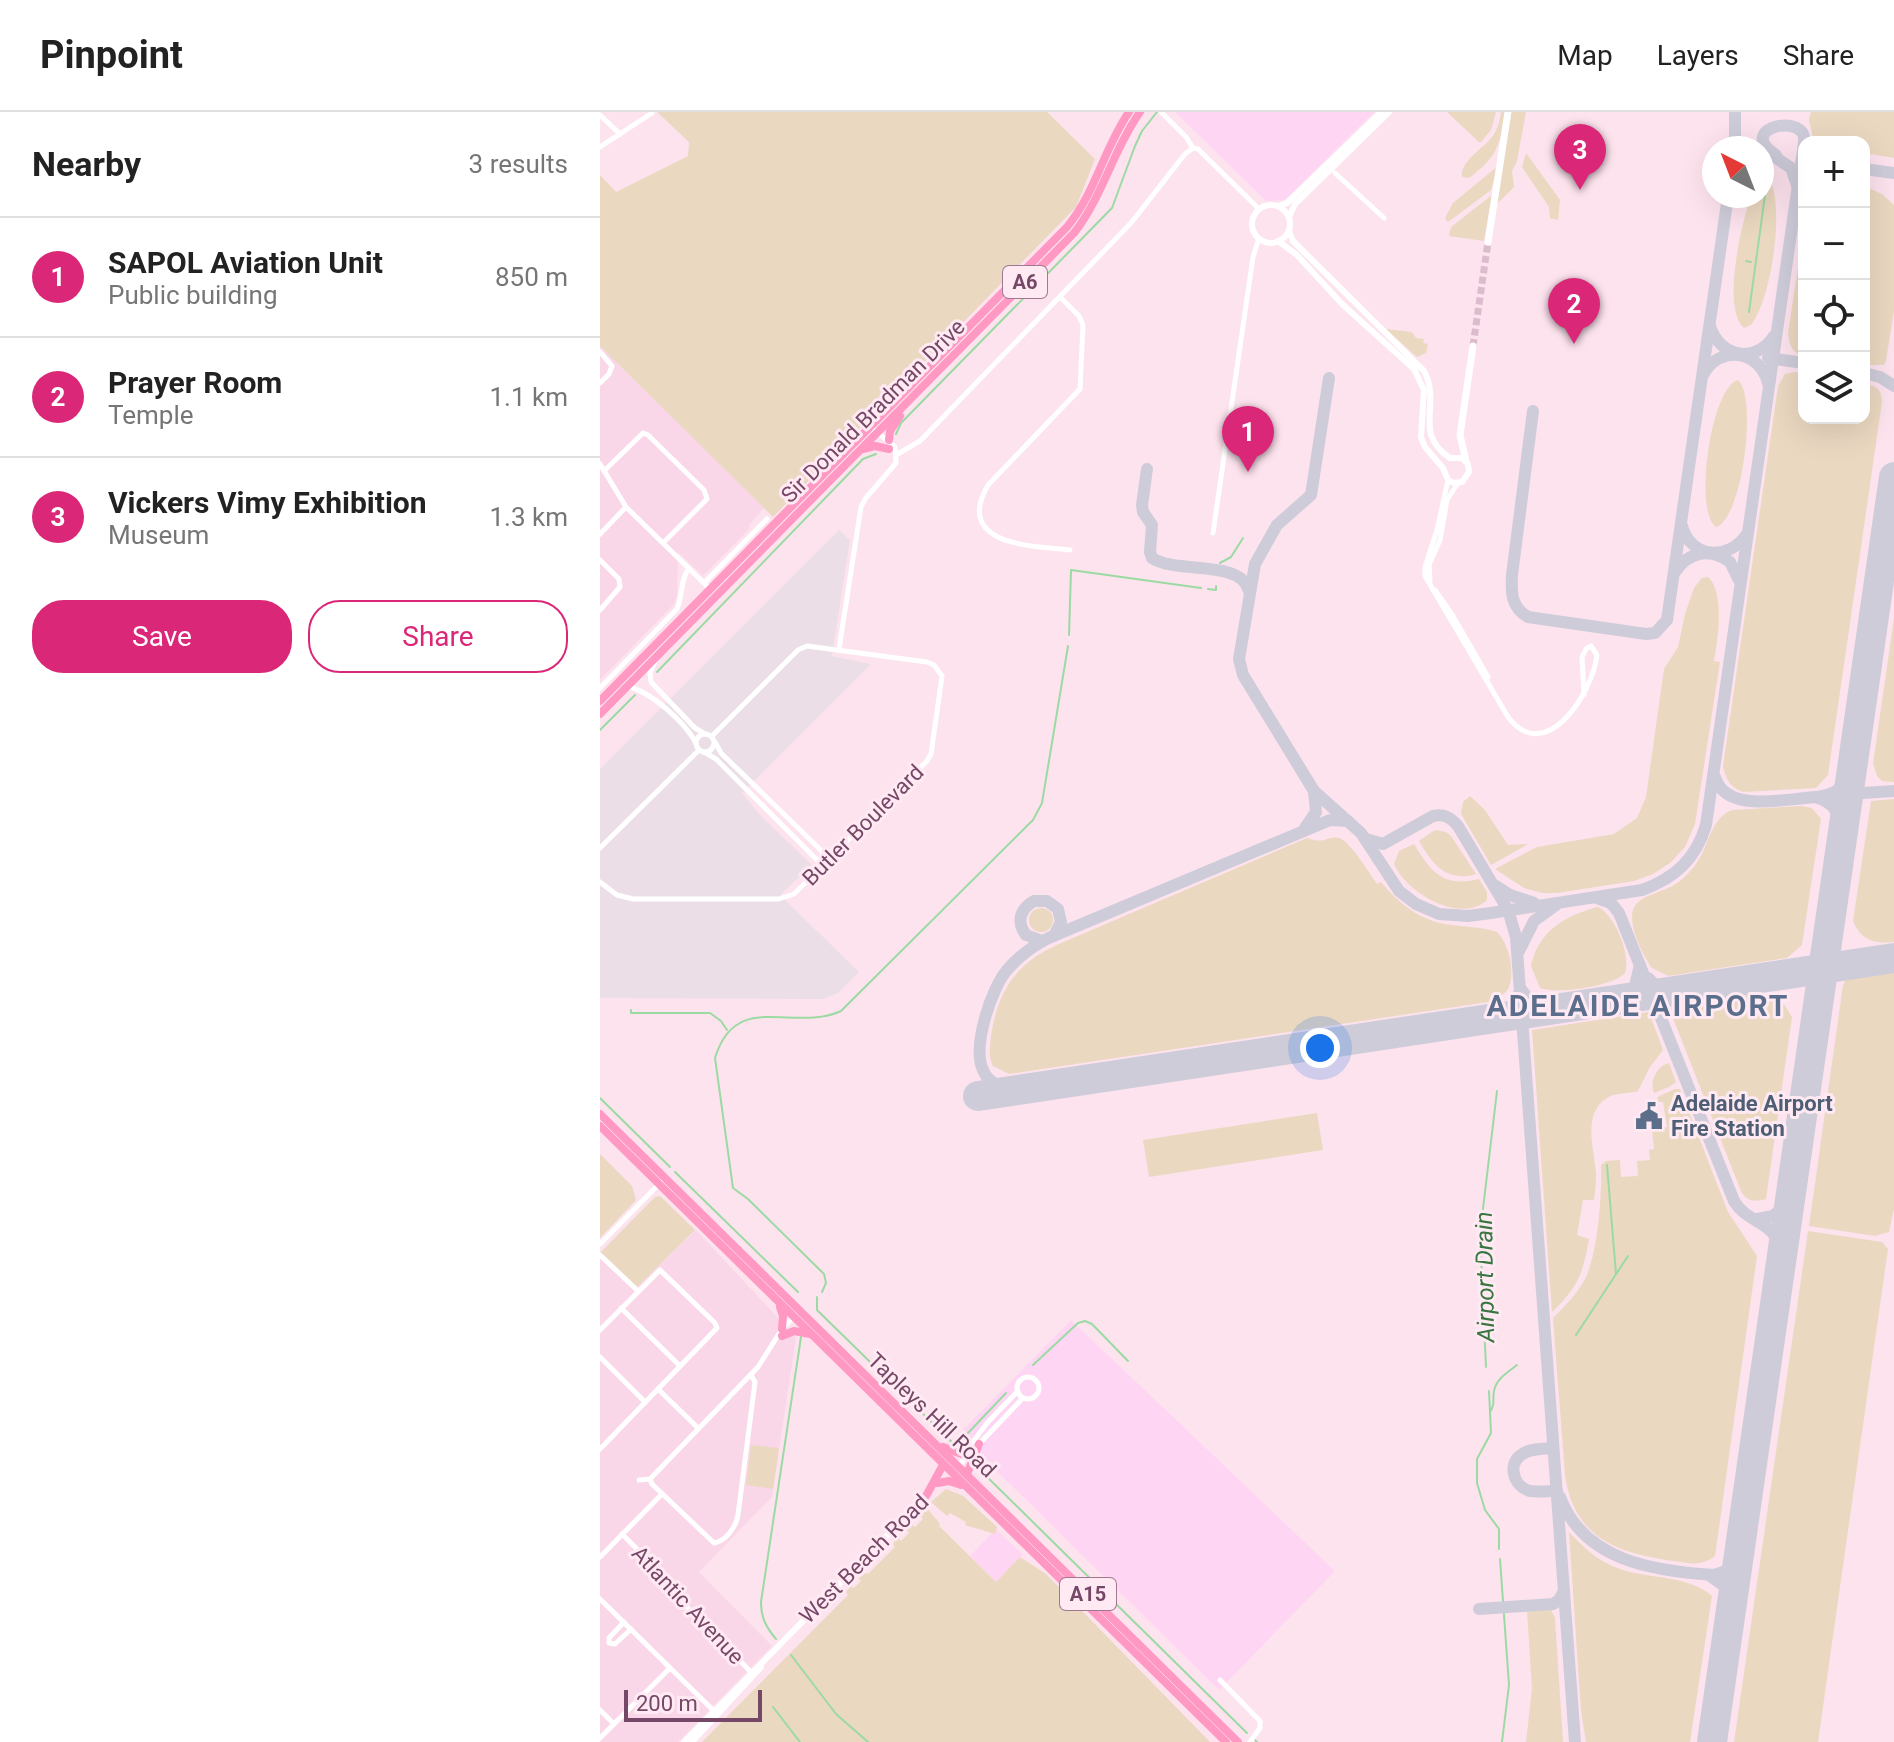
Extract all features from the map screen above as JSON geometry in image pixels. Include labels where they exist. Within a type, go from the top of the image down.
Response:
[{"type":"main road","name":"Sir Donald Bradman Drive","points":[[600,714],[860,451],[875,431],[1067,227],[1088,198],[1107,151],[1129,112]]},
{"type":"main road","name":"Sir Donald Bradman Drive","points":[[600,701],[707,586],[919,390],[1074,233],[1101,192],[1123,137],[1140,112]]},
{"type":"main road","points":[[1488,242],[1508,112]]},
{"type":"main road","points":[[1466,461],[1460,435],[1473,346]]},
{"type":"main road","points":[[860,451],[875,446],[891,448],[896,420],[915,401],[919,390]]},
{"type":"main road","points":[[707,603],[707,586],[721,590]]},
{"type":"main road","name":"Tapleys Hill Road","points":[[600,1114],[778,1302],[796,1316],[965,1487],[1226,1742]]},
{"type":"main road","name":"Tapleys Hill Road","points":[[600,1126],[662,1181],[796,1316],[967,1474],[1246,1741]]},
{"type":"main road","points":[[778,1302],[783,1316],[782,1332],[811,1334]]},
{"type":"main road","points":[[932,1441],[964,1455]]},
{"type":"main road","points":[[967,1474],[979,1444]]},
{"type":"main road","points":[[926,1496],[946,1468]]},
{"type":"main road","points":[[938,1483],[949,1481],[965,1487]]},
{"type":"street","points":[[1161,112],[1193,148],[1198,149],[1259,209]]},
{"type":"street","points":[[1213,533],[1253,257],[1259,238],[1253,224],[1259,209],[1287,203],[1381,112]]},
{"type":"street","points":[[1389,112],[1292,207],[1289,231],[1293,241],[1424,371],[1431,392],[1430,433],[1438,449],[1450,458],[1459,457],[1466,461],[1469,472],[1447,500],[1440,540],[1429,565],[1429,578],[1478,657],[1493,689]]},
{"type":"street","points":[[600,147],[652,113]]},
{"type":"street","points":[[600,115],[620,134]]},
{"type":"street","points":[[891,448],[920,441],[1131,223],[1193,148]]},
{"type":"street","points":[[1331,169],[1384,218]]},
{"type":"street","points":[[1278,206],[1289,217]]},
{"type":"street","points":[[1259,238],[1268,242],[1278,241],[1289,231]]},
{"type":"street","points":[[1278,241],[1297,255],[1342,304],[1414,369],[1424,390],[1421,437],[1448,480],[1425,576],[1512,722],[1533,734],[1567,718],[1584,695],[1596,663],[1596,651],[1591,646],[1582,657],[1584,695]]},
{"type":"street","points":[[1060,297],[1079,316],[1083,325],[1080,389],[988,485],[980,511],[988,530],[1000,540],[1070,550]]},
{"type":"street","points":[[600,352],[612,366],[600,383]]},
{"type":"street","points":[[839,649],[861,507],[894,469],[891,448],[875,431]]},
{"type":"street","points":[[604,471],[643,433],[704,490],[707,499],[663,543]]},
{"type":"street","points":[[1443,468],[1450,458]]},
{"type":"street","points":[[600,464],[626,507],[707,586]]},
{"type":"street","points":[[1448,480],[1458,483]]},
{"type":"street","points":[[600,534],[626,507]]},
{"type":"street","name":"Sir Donald Bradman Drive","points":[[707,586],[767,519]]},
{"type":"street","points":[[600,560],[619,579],[620,587],[600,610]]},
{"type":"street","points":[[600,688],[677,609],[683,594],[683,577],[689,568]]},
{"type":"street","name":"Butler Boulevard","points":[[600,882],[623,898],[787,897],[823,866],[927,761],[931,754],[943,683],[939,670],[927,662],[813,645],[798,650],[713,739]]},
{"type":"street","points":[[662,650],[651,668],[651,682],[695,728],[713,739],[721,753],[830,859]]},
{"type":"street","points":[[627,686],[638,689],[658,703],[702,751],[716,759],[823,866]]},
{"type":"street","points":[[696,743],[699,736],[705,734]]},
{"type":"street","points":[[600,848],[702,751],[712,750],[713,739]]},
{"type":"street","points":[[600,1244],[662,1181]]},
{"type":"street","points":[[600,1255],[638,1291]]},
{"type":"street","points":[[600,1330],[660,1270],[717,1328],[600,1449]]},
{"type":"street","points":[[621,1308],[680,1366]]},
{"type":"street","points":[[639,1480],[650,1479],[751,1375],[796,1316]]},
{"type":"street","points":[[600,1357],[645,1402]]},
{"type":"street","points":[[650,1479],[712,1542],[719,1543],[734,1528],[755,1382],[751,1375]]},
{"type":"street","points":[[1031,1377],[1037,1381],[1038,1394],[1030,1399],[1023,1398],[1018,1384],[1023,1378],[1031,1377]]},
{"type":"street","points":[[658,1389],[698,1428]]},
{"type":"street","points":[[957,1465],[987,1423],[1018,1391]]},
{"type":"street","points":[[946,1468],[957,1465],[1023,1398]]},
{"type":"street","points":[[600,1436],[606,1442]]},
{"type":"street","name":"West Beach Road","points":[[692,1742],[778,1645],[926,1496],[946,1468]]},
{"type":"street","points":[[600,1557],[662,1494]]},
{"type":"street","name":"Atlantic Avenue","points":[[622,1534],[644,1556],[653,1573],[753,1674]]},
{"type":"street","points":[[600,1599],[716,1713]]},
{"type":"street","points":[[624,1622],[609,1638],[609,1643],[615,1644],[631,1629]]},
{"type":"street","points":[[600,1738],[670,1667]]},
{"type":"street","points":[[1220,1680],[1260,1721],[1260,1728],[1246,1741]]},
{"type":"street","points":[[600,1710],[614,1724]]},
{"type":"street","name":"West Beach Road","points":[[684,1742],[716,1713]]},
{"type":"shaded area","points":[[657,112],[1047,112],[1095,159],[1076,207],[773,517],[600,346],[600,175],[616,192],[688,156],[689,142]]},
{"type":"shaded area","points":[[1175,112],[1374,112],[1285,200],[1266,201]]},
{"type":"shaded area","points":[[1447,112],[1496,112],[1491,130],[1480,143]]},
{"type":"shaded area","points":[[1501,112],[1505,112],[1496,150],[1478,171],[1469,178],[1462,177],[1468,160],[1494,134]]},
{"type":"shaded area","points":[[1511,112],[1526,112],[1517,161],[1512,171],[1514,187],[1497,204]]},
{"type":"shaded area","points":[[1811,112],[1894,112],[1894,158],[1870,154],[1870,136],[1813,136],[1809,120]]},
{"type":"shaded area","points":[[1526,153],[1560,200],[1558,220],[1550,218],[1549,207],[1522,167]]},
{"type":"shaded area","points":[[1498,166],[1491,190],[1448,222],[1445,218],[1453,203]]},
{"type":"shaded area","points":[[1870,189],[1894,205],[1894,311],[1884,365],[1870,365]]},
{"type":"shaded area","points":[[1774,193],[1776,234],[1770,277],[1758,313],[1751,325],[1744,328],[1737,318],[1734,303],[1736,264],[1748,208],[1774,208]]},
{"type":"shaded area","points":[[1492,195],[1484,241],[1449,236],[1451,227]]},
{"type":"shaded area","points":[[1798,268],[1798,353],[1792,348],[1788,333]]},
{"type":"shaded area","points":[[1386,329],[1412,332],[1416,338],[1424,339],[1423,343],[1428,344],[1426,353],[1417,357]]},
{"type":"shaded area","points":[[600,344],[764,508],[749,529],[703,576],[678,552],[674,604],[600,680]]},
{"type":"shaded area","points":[[1798,372],[1798,424],[1870,424],[1870,386],[1878,388],[1882,402],[1828,775],[1816,788],[1743,792],[1729,782],[1723,766],[1778,386],[1785,374]]},
{"type":"shaded area","points":[[1738,380],[1744,391],[1747,409],[1744,457],[1733,503],[1725,519],[1716,527],[1709,516],[1706,498],[1708,450],[1720,404],[1728,388]]},
{"type":"shaded area","points":[[839,530],[850,540],[832,656],[871,664],[742,793],[761,816],[812,865],[780,895],[859,972],[838,993],[823,999],[600,998],[600,769]]},
{"type":"shaded area","points":[[1708,577],[1717,594],[1718,629],[1714,661],[1720,662],[1695,824],[1685,847],[1670,863],[1634,881],[1557,893],[1524,888],[1495,869],[1537,847],[1614,834],[1637,818],[1646,797],[1664,669],[1678,647],[1694,588],[1702,578]]},
{"type":"shaded area","points":[[1894,618],[1894,782],[1882,781],[1873,764]]},
{"type":"shaded area","points":[[1470,796],[1485,810],[1508,845],[1528,844],[1491,865],[1461,814],[1463,802]]},
{"type":"shaded area","points":[[1894,799],[1894,942],[1880,942],[1864,937],[1853,921],[1871,801]]},
{"type":"shaded area","points":[[1812,808],[1821,819],[1802,945],[1787,958],[1668,976],[1652,968],[1634,932],[1632,916],[1636,905],[1686,876],[1698,862],[1714,827],[1725,814],[1733,810]]},
{"type":"shaded area","points":[[1435,830],[1451,836],[1476,874],[1457,876],[1435,864],[1419,841]]},
{"type":"shaded area","points":[[1335,837],[1344,840],[1377,884],[1381,882],[1404,905],[1421,916],[1441,923],[1497,932],[1508,950],[1511,966],[1511,981],[1506,991],[1495,1001],[1009,1074],[993,1066],[990,1044],[999,1005],[1012,980],[1031,960],[1059,944],[1307,838],[1318,841]]},
{"type":"shaded area","points":[[1414,844],[1426,863],[1439,875],[1456,881],[1479,879],[1487,892],[1487,900],[1476,907],[1449,907],[1435,902],[1410,885],[1394,864],[1399,851]]},
{"type":"shaded area","points":[[1598,907],[1610,918],[1620,936],[1626,956],[1625,973],[1609,982],[1584,988],[1540,988],[1531,966],[1540,943],[1555,926]]},
{"type":"shaded area","points":[[1041,908],[1050,911],[1053,920],[1050,929],[1041,932],[1032,929],[1029,920],[1032,911]]},
{"type":"shaded area","points":[[1894,973],[1894,1209],[1889,1232],[1875,1236],[1809,1226],[1843,985],[1846,979]]},
{"type":"shaded area","points":[[1761,993],[1780,998],[1792,1017],[1766,1199],[1754,1201],[1741,1191],[1669,1008]]},
{"type":"shaded area","points":[[1649,1012],[1663,1050],[1638,1091],[1607,1098],[1594,1113],[1591,1134],[1596,1175],[1594,1200],[1583,1200],[1577,1235],[1589,1239],[1587,1251],[1574,1287],[1552,1312],[1532,1030]]},
{"type":"shaded area","points":[[1669,1063],[1676,1082],[1654,1093],[1655,1075]]},
{"type":"shaded area","points":[[1680,1089],[1728,1212],[1757,1256],[1715,1556],[1695,1563],[1653,1558],[1617,1547],[1588,1528],[1578,1514],[1565,1475],[1553,1318],[1578,1290],[1589,1268],[1598,1224],[1601,1165],[1606,1161],[1620,1160],[1621,1177],[1638,1176],[1637,1161],[1650,1160],[1649,1150],[1654,1149],[1652,1130],[1667,1127],[1663,1102],[1654,1102],[1659,1096]]},
{"type":"shaded area","points":[[1317,1113],[1323,1150],[1149,1177],[1143,1140]]},
{"type":"shaded area","points":[[600,1154],[632,1186],[636,1200],[600,1238]]},
{"type":"shaded area","points":[[660,1196],[695,1230],[637,1287],[600,1253],[655,1197]]},
{"type":"shaded area","points":[[696,1230],[796,1337],[772,1497],[699,1572],[772,1646],[678,1742],[600,1742],[600,1253],[637,1287]]},
{"type":"shaded area","points":[[1808,1231],[1882,1242],[1888,1249],[1818,1742],[1734,1742]]},
{"type":"shaded area","points":[[1071,1320],[1335,1571],[1219,1690],[959,1434]]},
{"type":"shaded area","points":[[751,1445],[779,1448],[773,1489],[746,1485]]},
{"type":"shaded area","points":[[946,1489],[963,1496],[997,1527],[995,1534],[965,1525],[966,1522],[950,1513],[947,1516],[931,1502]]},
{"type":"shaded area","points":[[926,1507],[939,1526],[996,1582],[1020,1557],[1046,1574],[1210,1742],[702,1742],[848,1595],[846,1592],[851,1586],[854,1588],[861,1581],[859,1578],[868,1574],[895,1547],[893,1544],[897,1537],[901,1541],[909,1533],[905,1528],[910,1522],[915,1527],[923,1519],[919,1514]]},
{"type":"shaded area","points":[[996,1529],[1023,1555],[996,1582],[970,1556]]},
{"type":"shaded area","points":[[1569,1532],[1605,1563],[1631,1572],[1692,1584],[1712,1596],[1690,1742],[1586,1742],[1581,1711]]},
{"type":"shaded area","points":[[1551,1609],[1555,1618],[1563,1742],[1526,1742],[1532,1689],[1527,1610]]},
{"type":"waterway","points":[[896,434],[901,423],[1112,208],[1142,131],[1157,112]]},
{"type":"waterway","points":[[1749,312],[1763,208]]},
{"type":"waterway","points":[[1746,261],[1751,262]]},
{"type":"waterway","points":[[657,672],[863,459],[876,454]]},
{"type":"waterway","name":"Airport Drain","points":[[1220,563],[1231,557],[1243,538]]},
{"type":"waterway","points":[[1069,635],[1071,570],[1201,588]]},
{"type":"waterway","name":"Airport Drain","points":[[1208,589],[1216,590],[1216,586]]},
{"type":"waterway","points":[[822,1292],[826,1283],[824,1274],[733,1188],[715,1058],[725,1037],[737,1025],[752,1019],[823,1017],[841,1011],[1033,820],[1042,803],[1068,646]]},
{"type":"waterway","points":[[600,730],[635,695]]},
{"type":"waterway","points":[[631,1010],[631,1013],[710,1013],[727,1030]]},
{"type":"waterway","name":"Airport Drain","points":[[1486,1367],[1480,1234],[1497,1091]]},
{"type":"waterway","points":[[600,1098],[670,1167]]},
{"type":"waterway","points":[[1607,1165],[1616,1274]]},
{"type":"waterway","points":[[675,1172],[798,1292]]},
{"type":"waterway","points":[[1576,1335],[1628,1256]]},
{"type":"waterway","points":[[817,1297],[817,1310],[956,1446]]},
{"type":"waterway","points":[[1033,1365],[1078,1323],[1085,1321],[1092,1324],[1128,1361]]},
{"type":"waterway","points":[[776,1639],[765,1622],[761,1602],[801,1337]]},
{"type":"waterway","points":[[1490,1412],[1497,1383],[1517,1365]]},
{"type":"waterway","name":"Airport Drain","points":[[1489,1391],[1491,1433],[1477,1459],[1477,1483],[1485,1510],[1499,1529],[1499,1549]]},
{"type":"waterway","points":[[968,1433],[1006,1393]]},
{"type":"waterway","points":[[976,1466],[1247,1733]]},
{"type":"waterway","name":"Airport Drain","points":[[1500,1559],[1509,1685],[1502,1742]]},
{"type":"waterway","points":[[791,1655],[836,1714],[868,1742]]},
{"type":"waterway","points":[[773,1707],[800,1742]]},
{"type":"taxiway","points":[[1735,112],[1735,136]]},
{"type":"taxiway","points":[[1776,155],[1765,145],[1763,137],[1767,131],[1776,127],[1796,127],[1803,136]]},
{"type":"taxiway","points":[[1774,156],[1791,168],[1797,185]]},
{"type":"taxiway","points":[[1870,170],[1894,173]]},
{"type":"taxiway","points":[[1329,378],[1311,495],[1277,525],[1255,564],[1239,659],[1243,675],[1314,791],[1361,833],[1399,891],[1416,904],[1439,914],[1468,916],[1642,890],[1665,880],[1683,866],[1696,848],[1706,825],[1798,185]]},
{"type":"taxiway","points":[[1533,411],[1512,575],[1515,604],[1528,617],[1655,633],[1667,620],[1726,208]]},
{"type":"taxiway","points":[[1710,326],[1722,345],[1739,354],[1758,351],[1774,336]]},
{"type":"taxiway","points":[[1703,375],[1719,359],[1738,355],[1757,363],[1768,383]]},
{"type":"taxiway","points":[[1768,358],[1798,362]]},
{"type":"taxiway","points":[[1870,374],[1894,386]]},
{"type":"taxiway","points":[[1147,469],[1142,505],[1152,525],[1152,558],[1176,566],[1233,574],[1243,580],[1248,589]]},
{"type":"taxiway","points":[[1682,526],[1693,545],[1711,552],[1731,549],[1747,534]]},
{"type":"taxiway","points":[[1675,572],[1686,560],[1707,553],[1730,562],[1739,580]]},
{"type":"taxiway","points":[[1817,797],[1839,789],[1852,769]]},
{"type":"taxiway","points":[[1715,777],[1721,789],[1743,800],[1821,799],[1835,809],[1842,832]]},
{"type":"taxiway","points":[[1305,828],[1316,812],[1314,791]]},
{"type":"taxiway","points":[[1848,794],[1894,791]]},
{"type":"taxiway","points":[[1366,839],[1383,844],[1433,816],[1450,819],[1458,826],[1508,910],[1516,937],[1575,1742]]},
{"type":"taxiway","points":[[1019,1089],[1003,1087],[989,1079],[980,1060],[980,1047],[985,1018],[995,990],[1007,970],[1022,956],[1051,937],[1330,820],[1348,821]]},
{"type":"taxiway","points":[[1496,886],[1510,895],[1534,903]]},
{"type":"taxiway","points":[[1597,898],[1611,903],[1619,913],[1734,1201],[1747,1215],[1768,1228],[1779,1244],[1782,1256]]},
{"type":"taxiway","points":[[1042,941],[1026,935],[1020,921],[1023,912],[1034,901],[1047,901],[1058,909],[1061,922],[1054,936]]},
{"type":"taxiway","points":[[1519,951],[1534,921],[1556,905]]},
{"type":"taxiway","points":[[1620,998],[1635,986],[1640,965]]},
{"type":"taxiway","points":[[1648,978],[1656,986],[1673,990]]},
{"type":"taxiway","points":[[1521,989],[1530,1001],[1548,1009]]},
{"type":"taxiway","points":[[1498,1016],[1513,1006],[1519,993]]},
{"type":"taxiway","points":[[1757,1219],[1773,1216],[1789,1202]]},
{"type":"taxiway","points":[[1553,1448],[1524,1453],[1517,1459],[1513,1470],[1516,1480],[1524,1489],[1557,1491]]},
{"type":"taxiway","points":[[1560,1497],[1571,1519],[1586,1536],[1603,1549],[1623,1558],[1668,1570],[1714,1575],[1726,1571],[1738,1558]]},
{"type":"taxiway","points":[[1709,1575],[1724,1586],[1731,1606]]},
{"type":"taxiway","points":[[1479,1609],[1553,1604],[1564,1591]]},
{"type":"runway","points":[[1712,1742],[1894,477]]},
{"type":"runway","points":[[978,1096],[1894,958]]},
{"type":"tunnel","points":[[1473,346],[1488,242]]},
{"type":"place","name":"Vickers Vimy Exhibition","points":[[1580,190]]},
{"type":"place","name":"Prayer Room","points":[[1574,344]]},
{"type":"place","name":"SAPOL Aviation Unit","points":[[1248,472]]},
{"type":"place","name":"Adelaide Airport Fire Station","points":[[1649,1116]]},
{"type":"district","name":"ADELAIDE AIRPORT","points":[[1638,1005]]}]
